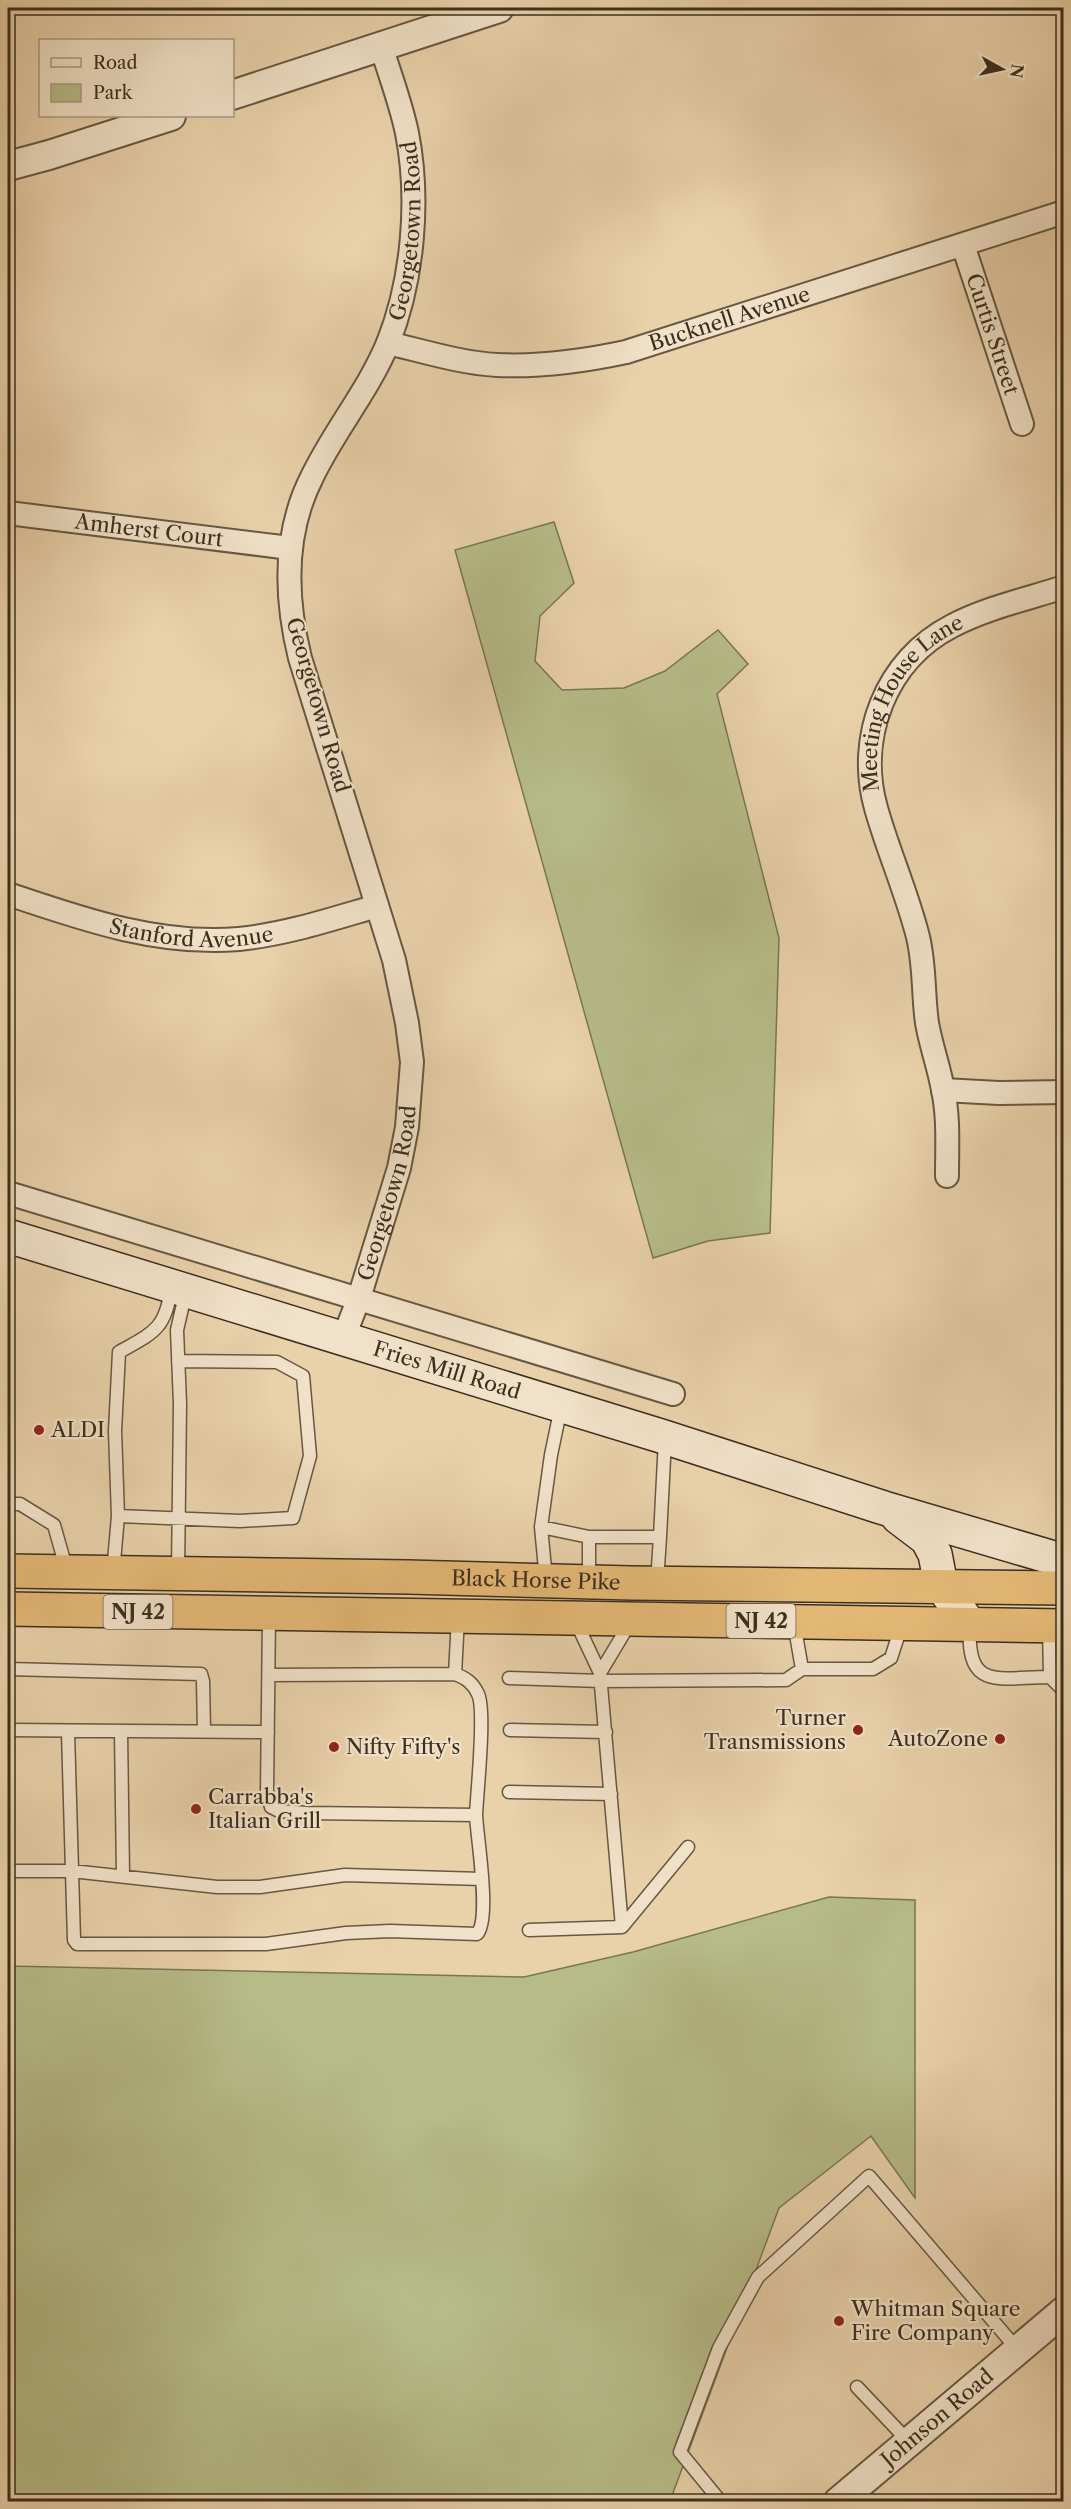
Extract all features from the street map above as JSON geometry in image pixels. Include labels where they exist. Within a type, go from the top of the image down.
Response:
[{"type":"highway","name":"Black Horse Pike","points":[[8,1571],[1064,1588]]},
{"type":"highway","points":[[8,1606],[59,1597],[64,1590],[68,1572]]},
{"type":"highway","points":[[269,1614],[273,1604],[298,1593],[358,1593],[388,1588],[408,1577]]},
{"type":"highway","name":"Black Horse Pike","points":[[8,1606],[269,1614],[1056,1626]]},
{"type":"main road","name":"Fries Mill Road","points":[[8,1236],[665,1438],[884,1508],[1064,1561]]},
{"type":"main road","name":"Fries Mill Road","points":[[884,1508],[914,1527],[927,1539],[935,1554],[940,1585],[970,1624]]},
{"type":"street","points":[[234,94],[499,8]]},
{"type":"street","name":"Georgetown Road","points":[[343,1339],[359,1298],[404,1149],[411,1082],[410,1046],[404,1002],[296,640],[288,578],[295,520],[312,476],[357,403],[388,343],[406,278],[412,204],[407,136],[381,46]]},
{"type":"street","points":[[8,166],[168,117]]},
{"type":"street","name":"Bucknell Avenue","points":[[388,343],[446,357],[497,365],[582,361],[626,352],[1064,212]]},
{"type":"street","name":"Curtis Street","points":[[963,245],[1022,424]]},
{"type":"street","name":"Amherst Court","points":[[8,513],[290,548]]},
{"type":"street","name":"Meeting House Lane","points":[[947,1176],[947,1130],[943,1089],[927,1021],[919,940],[872,792],[870,769],[873,727],[890,684],[909,659],[926,643],[962,621],[1064,587]]},
{"type":"street","name":"Stanford Avenue","points":[[8,894],[111,927],[212,940],[265,935],[377,906]]},
{"type":"street","points":[[943,1089],[999,1093],[1064,1092]]},
{"type":"street","name":"Fries Mill Road","points":[[8,1193],[673,1394]]},
{"type":"street","name":"Johnson Road","points":[[838,2502],[1064,2311]]},
{"type":"lane","points":[[178,1573],[180,1404],[177,1330],[179,1289]]},
{"type":"lane","points":[[113,1573],[118,1516],[115,1431],[119,1352],[154,1332],[179,1289]]},
{"type":"lane","points":[[118,1516],[240,1521],[293,1518],[310,1456],[303,1376],[277,1362],[178,1361]]},
{"type":"lane","points":[[546,1581],[541,1527],[551,1455],[561,1406]]},
{"type":"lane","points":[[657,1583],[665,1438]]},
{"type":"lane","points":[[14,1504],[54,1525],[68,1572]]},
{"type":"lane","points":[[541,1527],[589,1538],[660,1537]]},
{"type":"lane","points":[[589,1538],[589,1582]]},
{"type":"lane","points":[[269,1614],[267,1792],[271,1807],[279,1811],[476,1815]]},
{"type":"lane","points":[[455,1674],[458,1617]]},
{"type":"lane","points":[[574,1618],[601,1677],[622,1927]]},
{"type":"lane","points":[[601,1677],[633,1619]]},
{"type":"lane","points":[[794,1622],[802,1669]]},
{"type":"lane","points":[[508,1678],[786,1680],[802,1669],[873,1669],[891,1659],[902,1623]]},
{"type":"lane","points":[[970,1624],[968,1648],[975,1669],[987,1677],[1050,1677],[1064,1691]]},
{"type":"lane","points":[[1050,1677],[1056,1626]]},
{"type":"lane","points":[[8,1669],[201,1674],[204,1731]]},
{"type":"lane","points":[[68,1732],[74,1940],[77,1944],[266,1944],[346,1932],[477,1934],[481,1929],[484,1900],[476,1815],[480,1696],[468,1679],[455,1674],[270,1676]]},
{"type":"lane","points":[[8,1730],[268,1732]]},
{"type":"lane","points":[[510,1730],[606,1732]]},
{"type":"lane","points":[[121,1731],[123,1876]]},
{"type":"lane","points":[[508,1792],[611,1794]]},
{"type":"lane","points":[[530,1930],[622,1927],[688,1847]]},
{"type":"lane","points":[[8,1871],[72,1871],[217,1887],[260,1887],[345,1875],[482,1879]]},
{"type":"lane","points":[[721,2502],[680,2452],[719,2348],[758,2277],[869,2176],[1018,2350]]},
{"type":"lane","points":[[856,2387],[909,2442]]},
{"type":"green space","points":[[554,522],[574,583],[540,616],[535,661],[562,690],[624,688],[665,671],[718,630],[748,664],[717,694],[779,938],[770,1233],[708,1241],[653,1258],[455,550]]},
{"type":"green space","points":[[829,1897],[915,1900],[915,2198],[871,2136],[779,2208],[670,2501],[8,2502],[8,1966],[524,1977],[633,1952]]},
{"type":"place","name":"ALDI","points":[[39,1430]]},
{"type":"place","name":"Turner Transmissions","points":[[858,1730]]},
{"type":"place","name":"AutoZone","points":[[1000,1739]]},
{"type":"place","name":"Nifty Fifty's","points":[[334,1747]]},
{"type":"place","name":"Carrabba's Italian Grill","points":[[196,1809]]},
{"type":"place","name":"Whitman Square Fire Company","points":[[839,2321]]}]
